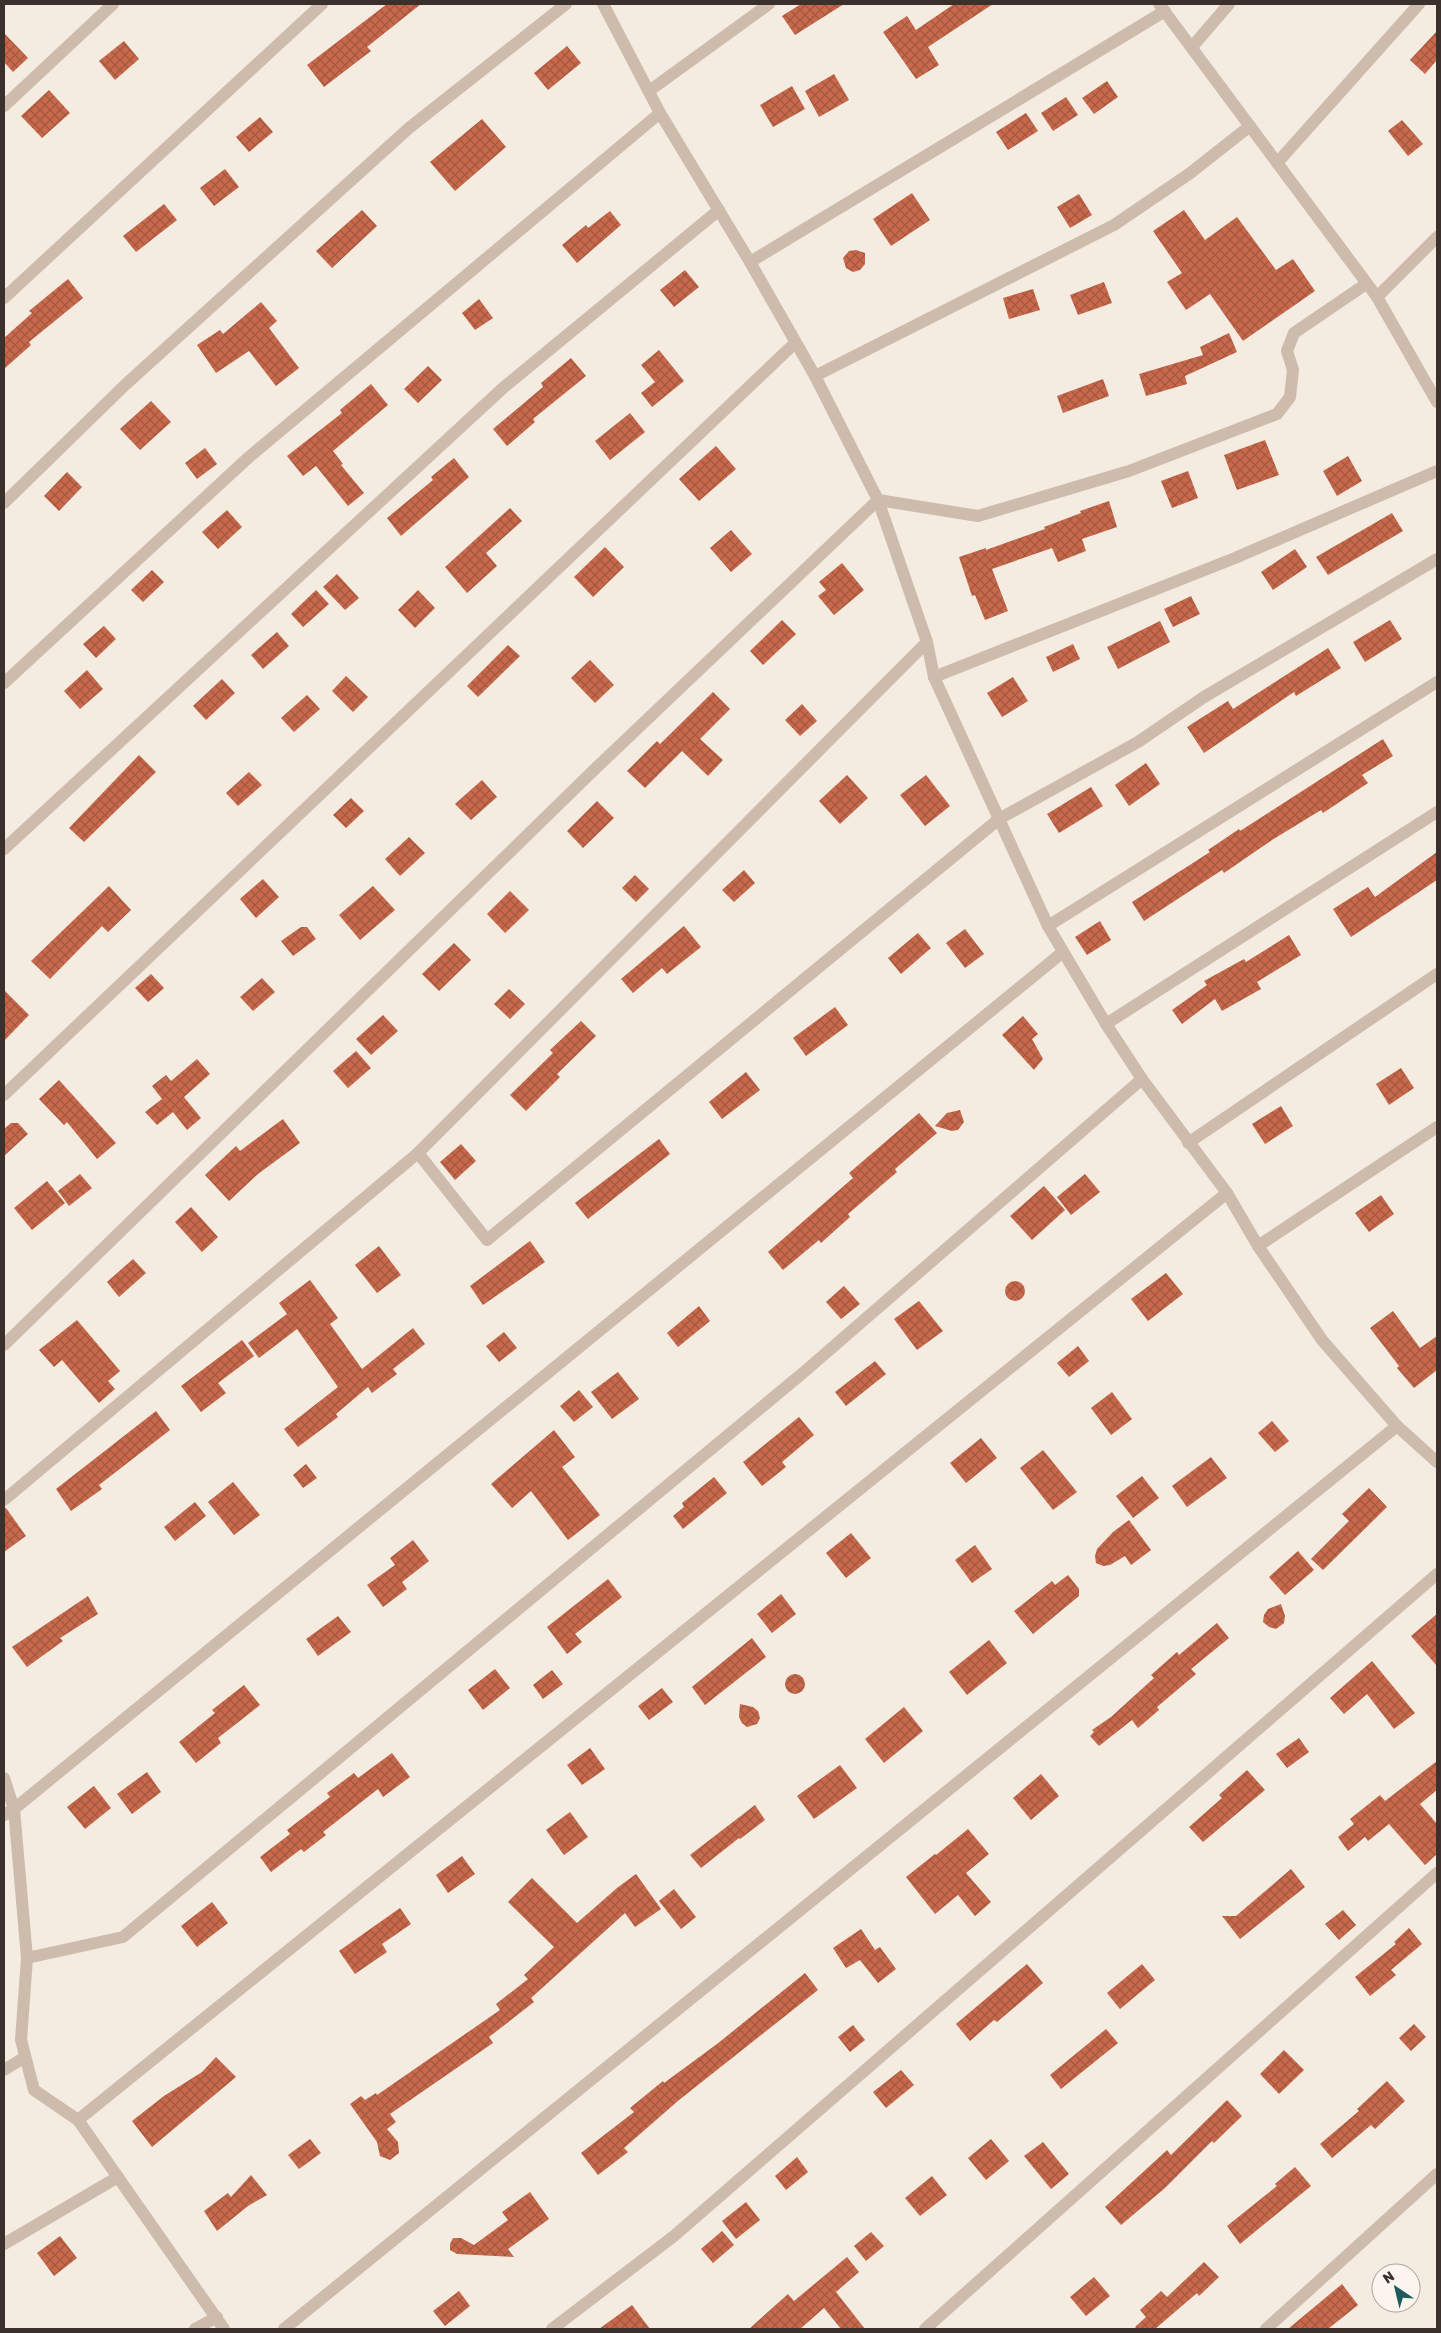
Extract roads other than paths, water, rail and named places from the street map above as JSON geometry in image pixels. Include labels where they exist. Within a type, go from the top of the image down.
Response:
[{"type":"street","points":[[4,106],[113,4]]},
{"type":"street","points":[[4,298],[322,4]]},
{"type":"street","points":[[4,503],[125,384],[402,134],[566,4]]},
{"type":"street","points":[[603,4],[660,113],[750,262],[815,376],[878,500],[927,642],[934,677],[1048,926],[1106,1024],[1142,1079],[1227,1193],[1258,1246],[1322,1340],[1397,1426],[1437,1462]]},
{"type":"street","points":[[649,91],[769,4]]},
{"type":"street","points":[[1192,47],[1229,4]]},
{"type":"street","points":[[1277,163],[1419,4]]},
{"type":"street","points":[[750,262],[1162,8],[1377,297],[1437,402]]},
{"type":"street","points":[[4,683],[249,457],[660,113]]},
{"type":"street","points":[[815,376],[1114,225],[1189,174],[1250,126]]},
{"type":"street","points":[[4,849],[503,388],[719,210]]},
{"type":"street","points":[[1377,297],[1437,237]]},
{"type":"street","points":[[878,500],[978,516],[1129,471],[1277,414],[1290,397],[1293,370],[1287,351],[1294,332],[1366,284]]},
{"type":"street","points":[[4,1095],[795,343]]},
{"type":"street","points":[[934,677],[1235,558],[1437,471]]},
{"type":"street","points":[[4,1345],[596,768],[878,500]]},
{"type":"street","points":[[418,1153],[487,1240],[999,819],[1138,742],[1204,697],[1437,559]]},
{"type":"street","points":[[4,1500],[418,1153],[927,642]]},
{"type":"street","points":[[1048,926],[1437,682]]},
{"type":"street","points":[[1106,1024],[1437,812]]},
{"type":"street","points":[[9,1812],[1063,952]]},
{"type":"street","points":[[1188,1142],[1437,974]]},
{"type":"street","points":[[27,1958],[123,1936],[804,1372],[1142,1079]]},
{"type":"street","points":[[1258,1246],[1437,1127]]},
{"type":"street","points":[[78,2120],[1227,1193]]},
{"type":"street","points":[[284,2329],[1397,1426]]},
{"type":"street","points":[[552,2329],[674,2236],[1437,1574]]},
{"type":"street","points":[[4,1778],[27,1958],[21,2040],[34,2090],[78,2120],[224,2329]]},
{"type":"street","points":[[925,2329],[1437,1873]]},
{"type":"street","points":[[4,2070],[25,2056]]},
{"type":"street","points":[[1266,2329],[1437,2174]]},
{"type":"street","points":[[4,2244],[118,2177]]},
{"type":"street","points":[[195,2329],[217,2317]]}]
